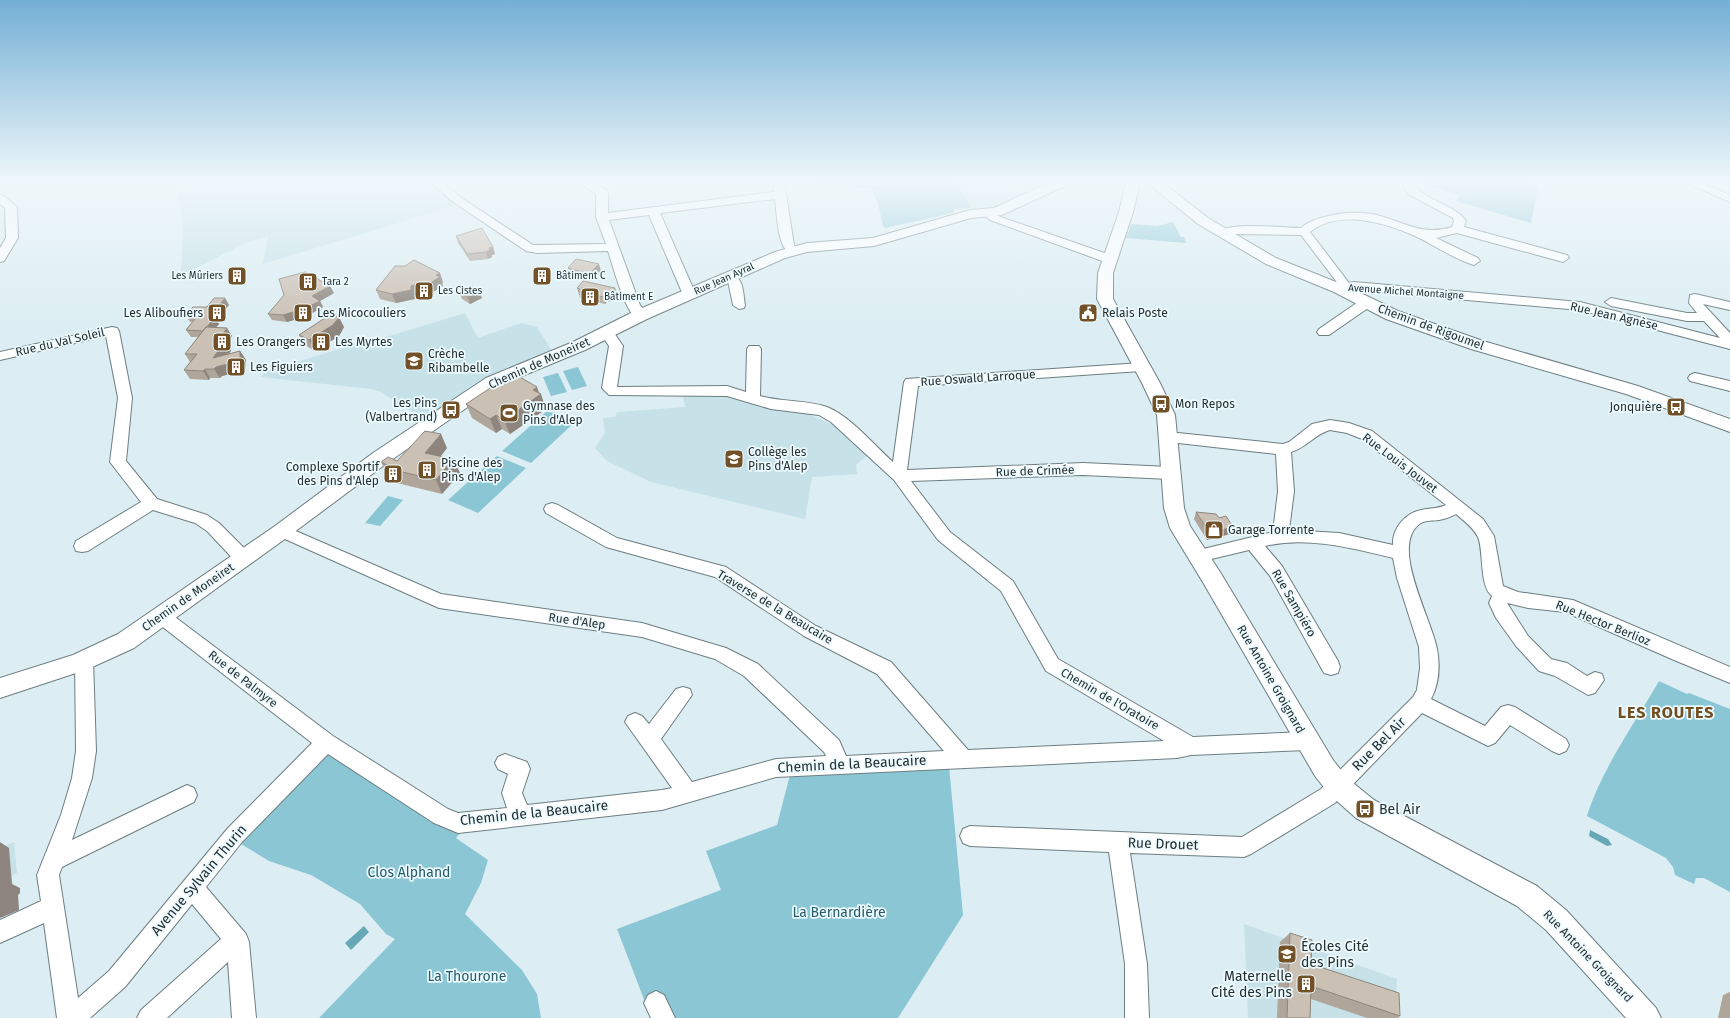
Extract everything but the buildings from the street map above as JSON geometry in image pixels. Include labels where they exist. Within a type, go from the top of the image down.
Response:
[{"type":"main road","name":"Rue Jean Ayral","points":[[641,315],[769,259],[793,251],[874,242],[917,230]]},
{"type":"main road","name":"Rue Antoine Groignard","points":[[1119,230],[1109,259],[1103,289],[1105,299],[1151,383],[1166,415],[1170,473],[1176,518],[1180,528],[1199,556],[1307,740],[1338,786],[1378,817],[1527,896],[1556,920],[1646,1018]]},
{"type":"main road","name":"Chemin de Rigoumel","points":[[1218,230],[1277,263],[1340,288],[1366,303],[1392,315],[1477,345],[1621,387],[1730,426]]},
{"type":"main road","name":"Chemin de Moneiret","points":[[0,688],[84,660],[119,645],[282,531],[359,474],[385,460],[441,417],[492,382],[607,333],[641,315]]},
{"type":"street","points":[[0,258],[12,238],[12,230]]},
{"type":"street","points":[[502,230],[530,248],[612,247]]},
{"type":"street","points":[[606,230],[634,306],[641,315]]},
{"type":"street","points":[[661,230],[690,294]]},
{"type":"street","points":[[785,230],[788,246],[793,251]]},
{"type":"street","points":[[1026,230],[1109,259]]},
{"type":"street","points":[[1224,233],[1231,230],[1304,232],[1342,281],[1343,285],[1340,288]]},
{"type":"street","points":[[1406,230],[1418,233],[1474,261]]},
{"type":"street","points":[[1418,233],[1444,233],[1453,230]]},
{"type":"street","points":[[1462,230],[1562,258]]},
{"type":"street","points":[[730,277],[734,280],[739,305]]},
{"type":"street","name":"Avenue Michel Montaigne","points":[[1340,288],[1354,286],[1473,297]]},
{"type":"street","name":"Rue Jean Agnèse","points":[[1473,297],[1580,306],[1730,345]]},
{"type":"street","points":[[1730,306],[1695,298],[1695,302],[1707,317],[1730,341]]},
{"type":"street","points":[[1611,302],[1687,317],[1707,317]]},
{"type":"street","points":[[1324,332],[1366,303]]},
{"type":"street","name":"Rue du Val Soleil","points":[[0,356],[112,331],[125,398],[118,462],[151,503]]},
{"type":"street","name":"Chemin de l'Oratoire","points":[[607,333],[616,346],[609,383],[609,388],[614,392],[727,391],[771,404],[822,411],[836,418],[899,476],[944,536],[1008,586],[1052,665],[1191,746]]},
{"type":"street","points":[[754,349],[754,398]]},
{"type":"street","name":"Rue Oswald Larroque","points":[[899,476],[910,382],[1141,367]]},
{"type":"street","points":[[1695,378],[1730,386]]},
{"type":"street","name":"Rue Louis Jouvet","points":[[1283,449],[1294,446],[1317,428],[1330,425],[1349,428],[1367,435],[1458,507]]},
{"type":"street","points":[[1178,438],[1283,449],[1286,491],[1280,536]]},
{"type":"street","name":"Rue de Crimée","points":[[899,476],[1083,469],[1170,473]]},
{"type":"street","points":[[82,546],[151,503],[201,519],[213,527],[243,558]]},
{"type":"street","points":[[1559,745],[1508,713],[1488,737],[1420,703],[1426,694],[1429,668],[1428,646],[1407,583],[1400,553],[1401,538],[1407,525],[1418,517],[1442,514],[1458,507],[1477,524],[1486,536],[1495,589],[1501,595],[1498,603],[1502,613],[1522,641],[1545,665],[1560,669],[1588,687],[1595,680]]},
{"type":"street","name":"Traverse de la Beaucaire","points":[[552,509],[612,543],[720,572],[810,631],[884,668],[963,758]]},
{"type":"street","name":"Rue d'Alep","points":[[282,531],[439,601],[642,630],[720,653],[751,670],[832,746],[839,764]]},
{"type":"street","points":[[1199,556],[1280,536],[1339,539],[1400,553]]},
{"type":"street","name":"Rue Sampiéro","points":[[1253,543],[1276,570],[1331,667]]},
{"type":"street","name":"Rue Hector Berlioz","points":[[1501,595],[1515,599],[1550,601],[1566,605],[1730,675]]},
{"type":"street","name":"Rue de Palmyre","points":[[161,616],[326,742]]},
{"type":"street","points":[[71,1018],[51,908],[48,875],[71,815],[82,778],[86,751],[84,660]]},
{"type":"street","points":[[649,739],[684,695]]},
{"type":"street","name":"Rue Bel Air","points":[[1338,786],[1420,703]]},
{"type":"street","points":[[635,722],[688,793]]},
{"type":"street","points":[[1191,746],[1307,740]]},
{"type":"street","name":"Chemin de la Beaucaire","points":[[326,742],[441,816],[458,823],[662,800],[776,768],[1177,749],[1191,746]]},
{"type":"street","name":"Avenue Sylvain Thurin","points":[[71,1018],[117,979],[235,835],[326,742]]},
{"type":"street","points":[[505,763],[520,769],[512,793],[520,815]]},
{"type":"street","name":"Rue Drouet","points":[[970,836],[1244,847],[1328,796],[1338,786]]},
{"type":"street","points":[[53,860],[187,795]]},
{"type":"street","points":[[1118,843],[1136,964],[1137,1018]]},
{"type":"street","points":[[193,888],[238,942],[244,1018]]},
{"type":"street","points":[[0,932],[51,908]]},
{"type":"street","points":[[149,1018],[236,940]]},
{"type":"shaded area","points":[[183,230],[376,230],[263,264],[268,236],[245,243],[181,276]]},
{"type":"shaded area","name":"Crèche Ribambelle","points":[[465,313],[478,338],[521,323],[537,327],[552,351],[504,372],[489,376],[468,388],[425,420],[381,392],[371,389],[260,377],[268,371],[368,340],[373,341]]},
{"type":"shaded area","name":"Collège les Pins d'Alep","points":[[683,396],[728,396],[811,415],[833,425],[867,456],[856,465],[857,474],[812,477],[805,519],[651,482],[607,461],[595,448],[605,433],[603,418],[615,417],[617,412],[685,407]]},
{"type":"shaded area","points":[[1590,830],[1608,839],[1612,845],[1607,846],[1589,836]]},
{"type":"shaded area","points":[[14,842],[17,873],[12,875],[13,889],[20,888],[20,893],[18,895],[19,915],[0,925],[0,848]]},
{"type":"shaded area","name":"Écoles Cité des Pins","points":[[1244,924],[1397,979],[1395,1018],[1248,1018]]},
{"type":"shaded area","points":[[364,926],[369,932],[351,950],[345,943]]},
{"type":"green space","points":[[1129,230],[1177,230],[1181,237],[1184,237],[1186,243],[1126,238]]},
{"type":"green space","points":[[578,367],[587,386],[572,390],[563,371]]},
{"type":"green space","points":[[558,373],[567,392],[551,396],[543,377]]},
{"type":"green space","points":[[547,411],[575,422],[531,463],[502,451]]},
{"type":"green space","points":[[497,456],[526,468],[478,513],[448,500]]},
{"type":"green space","points":[[388,496],[403,500],[380,526],[365,523]]},
{"type":"green space","points":[[1659,681],[1687,694],[1689,693],[1730,709],[1730,892],[1704,878],[1696,878],[1694,884],[1675,875],[1673,867],[1666,858],[1587,816],[1601,781],[1619,747]]},
{"type":"green space","name":"Clos Alphand","points":[[328,752],[455,832],[462,831],[456,838],[488,860],[481,883],[465,914],[522,970],[537,994],[541,1018],[319,1018],[395,939],[386,934],[360,904],[311,875],[269,861],[241,844]]},
{"type":"green space","name":"La Bernardière","points":[[949,766],[963,915],[898,1018],[672,1018],[660,993],[645,1002],[617,929],[721,890],[706,851],[777,825],[790,775]]},
{"type":"place","name":"Les Mûriers","points":[[237,276]]},
{"type":"place","name":"Bâtiment C","points":[[542,276]]},
{"type":"place","name":"Tara 2","points":[[308,282]]},
{"type":"place","name":"Les Cistes","points":[[424,291]]},
{"type":"place","name":"Bâtiment E","points":[[590,297]]},
{"type":"place","name":"Les Aliboufiers","points":[[217,313]]},
{"type":"place","name":"Les Micocouliers","points":[[303,313]]},
{"type":"place","name":"Relais Poste","points":[[1088,313]]},
{"type":"place","name":"Les Orangers","points":[[222,342]]},
{"type":"place","name":"Les Myrtes","points":[[321,342]]},
{"type":"place","name":"Crèche Ribambelle","points":[[414,361]]},
{"type":"place","name":"Les Figuiers","points":[[236,367]]},
{"type":"place","name":"Mon Repos","points":[[1161,404]]},
{"type":"place","name":"Jonquière","points":[[1676,407]]},
{"type":"place","name":"Les Pins (Valbertrand)","points":[[451,410]]},
{"type":"place","name":"Gymnase des Pins d'Alep","points":[[509,413]]},
{"type":"place","name":"Collège les Pins d'Alep","points":[[734,459]]},
{"type":"place","name":"Piscine des Pins d'Alep","points":[[427,470]]},
{"type":"place","name":"Complexe Sportif des Pins d'Alep","points":[[393,474]]},
{"type":"place","name":"Garage Torrente","points":[[1214,530]]},
{"type":"place","name":"Bel Air","points":[[1365,809]]},
{"type":"place","name":"Écoles Cité des Pins","points":[[1287,954]]},
{"type":"place","name":"Maternelle Cité des Pins","points":[[1306,984]]},
{"type":"district","name":"LES ROUTES","points":[[1666,712]]},
{"type":"park label","name":"La Thourone","points":[[467,976]]}]
